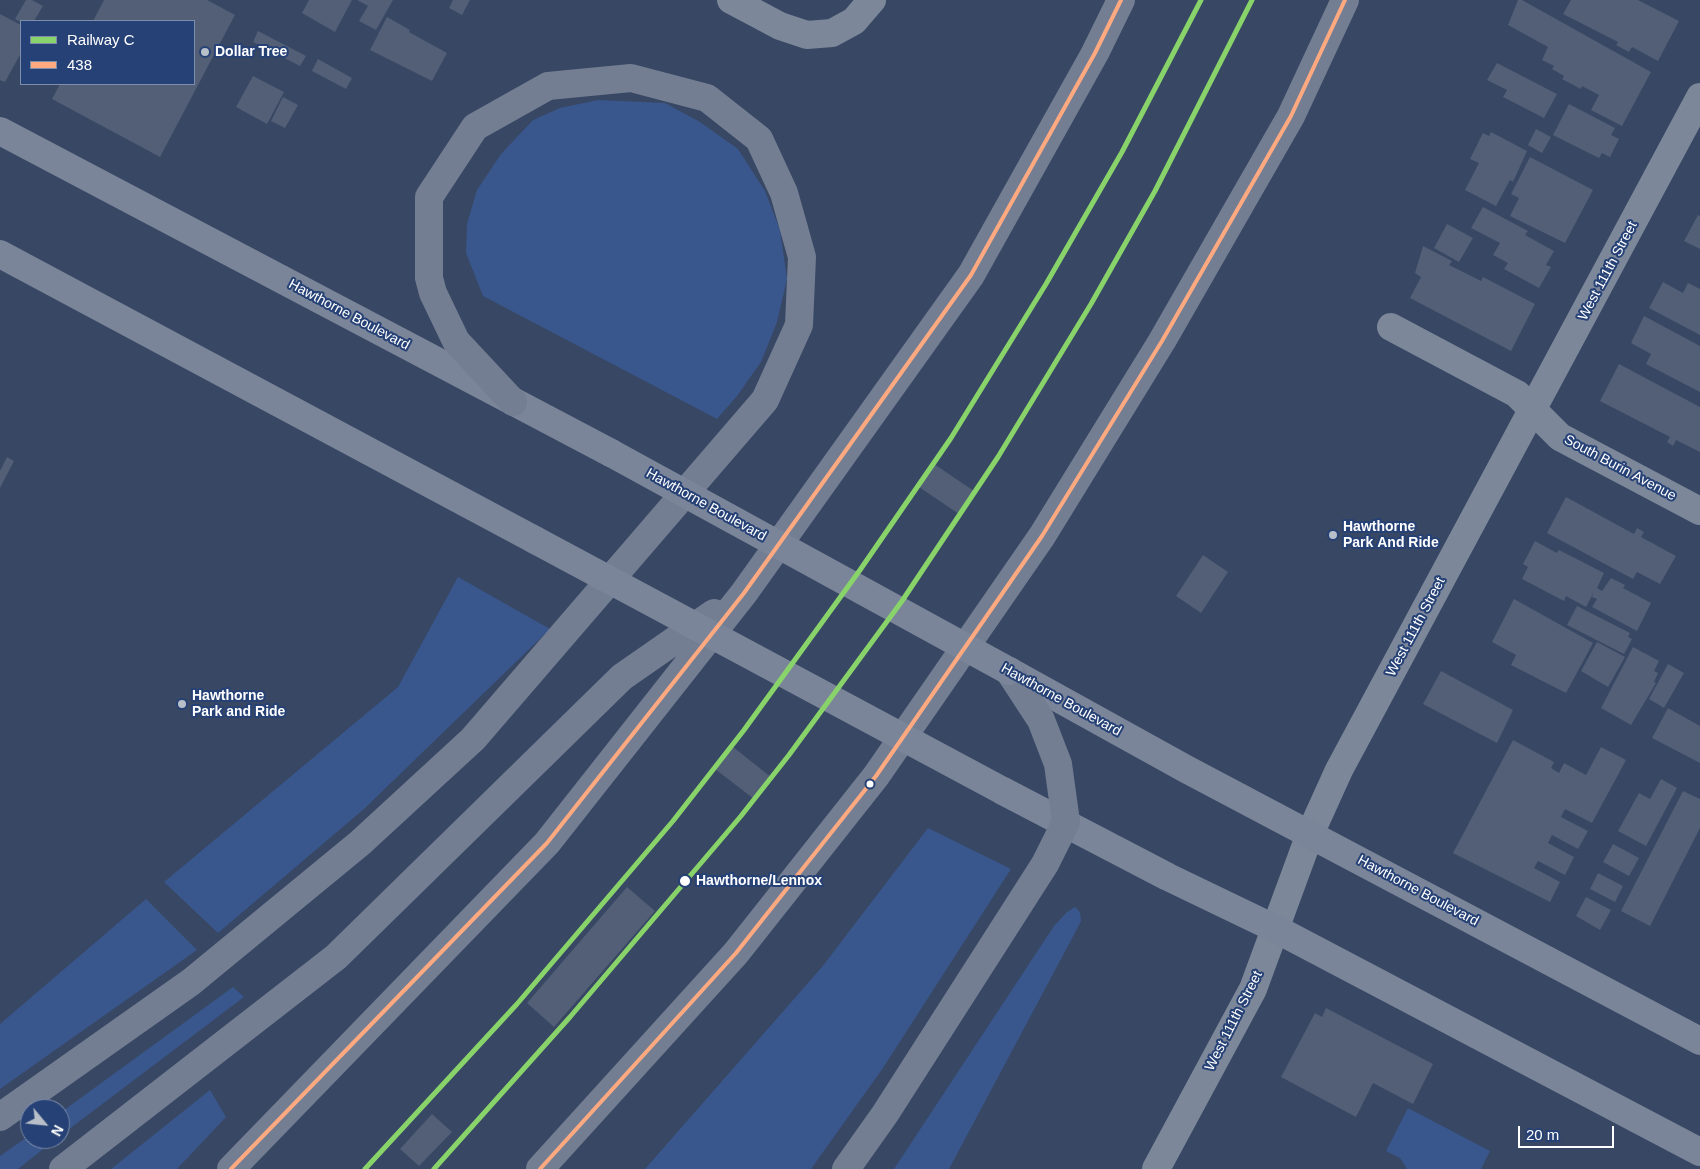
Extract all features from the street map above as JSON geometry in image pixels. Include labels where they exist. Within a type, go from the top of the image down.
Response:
[{"type":"highway","points":[[231,1169],[547,843],[744,593],[972,275],[1095,53],[1121,0]]},
{"type":"highway","points":[[540,1169],[748,938],[876,776],[1031,552],[1162,342],[1291,116],[1345,0]]},
{"type":"highway","points":[[0,1116],[191,982],[360,843],[473,739],[766,400],[799,325],[802,257],[784,193],[759,140],[707,98],[630,78],[548,86],[476,127],[429,197],[429,278],[433,293],[456,341],[513,402]]},
{"type":"highway","points":[[63,1169],[336,957],[622,677],[744,593]]},
{"type":"highway","points":[[846,1169],[885,1114],[1045,864],[1066,822],[1058,764],[1041,720],[1009,671]]},
{"type":"main road","name":"Hawthorne Boulevard","points":[[0,131],[611,453],[1310,834],[1700,1041]]},
{"type":"main road","points":[[0,254],[1003,791],[1066,822],[1168,877],[1276,928],[1700,1152]]},
{"type":"street","points":[[731,0],[780,26],[807,35],[832,33],[854,21],[872,0]]},
{"type":"street","name":"West 111th Street","points":[[1156,1169],[1253,988],[1310,834],[1339,770],[1534,411],[1700,97]]},
{"type":"street","name":"South Burin Avenue","points":[[1391,327],[1518,394],[1560,437],[1700,511]]},
{"type":"shaded area","points":[[598,100],[665,103],[700,122],[738,149],[765,191],[780,230],[787,279],[777,322],[761,362],[737,396],[717,419],[483,296],[466,253],[467,224],[477,190],[501,154],[533,120],[560,108]]},
{"type":"shaded area","points":[[458,577],[550,629],[364,809],[218,933],[164,882],[398,687]]},
{"type":"shaded area","points":[[928,828],[1011,869],[883,1068],[811,1169],[645,1169],[822,967]]},
{"type":"shaded area","points":[[146,899],[197,950],[0,1089],[0,1024]]},
{"type":"shaded area","points":[[1075,907],[1080,912],[1081,921],[949,1169],[894,1169],[1054,926],[1067,912]]},
{"type":"shaded area","points":[[233,987],[244,997],[70,1128],[70,1106]]},
{"type":"shaded area","points":[[210,1090],[226,1117],[177,1169],[111,1169]]},
{"type":"shaded area","points":[[1408,1108],[1490,1151],[1481,1169],[1407,1169],[1400,1158],[1386,1151]]},
{"type":"shaded area","points":[[20,1142],[20,1149],[43,1149],[18,1169],[0,1169],[0,1156]]},
{"type":"building","points":[[26,0],[32,0],[43,6],[35,20],[20,22],[15,19]]},
{"type":"building","name":"Dollar Tree","points":[[104,0],[207,0],[235,15],[160,157],[52,99],[59,85],[195,85],[195,20],[94,20]]},
{"type":"building","points":[[309,0],[352,0],[335,32],[302,13]]},
{"type":"building","points":[[357,0],[393,0],[376,30],[359,21],[368,6]]},
{"type":"building","points":[[453,0],[470,0],[462,15],[449,8]]},
{"type":"building","points":[[1518,0],[1522,0],[1651,72],[1622,126],[1591,110],[1599,95],[1582,86],[1581,89],[1562,79],[1564,76],[1552,69],[1554,66],[1542,60],[1548,47],[1508,25]]},
{"type":"building","points":[[1571,0],[1638,0],[1679,21],[1658,61],[1632,47],[1629,52],[1616,45],[1618,42],[1563,14]]},
{"type":"building","points":[[0,14],[20,24],[20,55],[5,82],[0,80]]},
{"type":"building","points":[[387,17],[410,30],[409,32],[447,53],[432,81],[370,50]]},
{"type":"building","points":[[258,31],[306,56],[300,66],[253,42]]},
{"type":"building","points":[[318,59],[352,78],[346,89],[312,71]]},
{"type":"building","points":[[1497,63],[1557,94],[1544,118],[1503,97],[1507,90],[1487,80]]},
{"type":"building","points":[[253,76],[284,92],[267,124],[236,107]]},
{"type":"building","points":[[283,97],[298,105],[285,128],[271,121]]},
{"type":"building","points":[[1569,104],[1615,128],[1611,135],[1619,139],[1610,157],[1602,153],[1599,158],[1553,135]]},
{"type":"building","points":[[1536,129],[1551,137],[1542,153],[1528,145]]},
{"type":"building","points":[[1491,132],[1527,151],[1513,182],[1510,180],[1496,206],[1465,190],[1479,163],[1470,159],[1483,133],[1489,136]]},
{"type":"building","points":[[1530,157],[1593,190],[1565,243],[1510,216],[1519,198],[1511,194]]},
{"type":"building","points":[[1483,207],[1528,231],[1525,235],[1554,251],[1546,265],[1551,267],[1539,288],[1504,269],[1508,263],[1493,255],[1500,243],[1471,228]]},
{"type":"building","points":[[1698,215],[1700,216],[1700,249],[1684,241]]},
{"type":"building","points":[[1447,224],[1473,238],[1459,262],[1434,248]]},
{"type":"building","points":[[1423,246],[1452,261],[1449,265],[1481,281],[1483,277],[1535,304],[1511,351],[1410,298],[1421,277],[1415,273]]},
{"type":"building","points":[[1663,282],[1683,293],[1688,283],[1700,289],[1700,335],[1649,308]]},
{"type":"building","points":[[1644,316],[1700,346],[1700,392],[1646,364],[1651,354],[1631,343]]},
{"type":"building","points":[[1619,364],[1700,407],[1700,452],[1676,440],[1673,446],[1667,442],[1670,437],[1600,401]]},
{"type":"building","points":[[7,457],[14,461],[0,488],[0,471]]},
{"type":"building","points":[[934,464],[974,491],[959,514],[919,487]]},
{"type":"building","points":[[1566,497],[1634,534],[1637,528],[1644,532],[1641,537],[1676,556],[1660,584],[1637,572],[1633,579],[1547,533]]},
{"type":"building","points":[[1535,541],[1557,553],[1559,550],[1604,573],[1597,588],[1602,591],[1611,578],[1625,585],[1623,588],[1651,603],[1637,631],[1592,607],[1597,599],[1592,597],[1594,592],[1586,607],[1566,596],[1564,601],[1522,579],[1528,567],[1523,564]]},
{"type":"building","points":[[1203,555],[1228,572],[1201,613],[1176,596]]},
{"type":"building","points":[[1514,599],[1593,643],[1566,693],[1511,665],[1516,655],[1492,642]]},
{"type":"building","points":[[1577,606],[1630,633],[1628,637],[1632,639],[1624,654],[1567,625]]},
{"type":"building","points":[[1597,642],[1625,657],[1608,687],[1581,671]]},
{"type":"building","points":[[1633,647],[1659,661],[1654,671],[1658,673],[1654,682],[1656,683],[1631,725],[1601,708]]},
{"type":"building","points":[[1668,664],[1684,673],[1664,708],[1649,699]]},
{"type":"building","points":[[1441,671],[1513,710],[1497,743],[1423,704]]},
{"type":"building","points":[[1668,708],[1700,726],[1700,763],[1652,738]]},
{"type":"building","points":[[1513,740],[1554,762],[1551,768],[1559,773],[1564,763],[1586,775],[1601,747],[1626,760],[1592,823],[1565,809],[1561,817],[1588,831],[1578,849],[1552,835],[1548,843],[1574,857],[1565,875],[1538,861],[1534,868],[1560,882],[1550,902],[1453,853]]},
{"type":"building","points":[[733,747],[771,777],[754,799],[715,769]]},
{"type":"building","points":[[1661,779],[1677,788],[1646,846],[1618,831],[1639,793],[1650,799]]},
{"type":"building","points":[[1683,791],[1700,799],[1700,828],[1650,926],[1621,911]]},
{"type":"building","points":[[1613,844],[1639,858],[1629,876],[1603,862]]},
{"type":"building","points":[[1598,873],[1623,886],[1615,902],[1590,889]]},
{"type":"building","points":[[627,887],[655,911],[554,1027],[527,1003]]},
{"type":"building","points":[[1586,897],[1611,910],[1600,930],[1576,916]]},
{"type":"building","points":[[1326,1008],[1433,1064],[1413,1104],[1373,1083],[1356,1117],[1281,1077],[1315,1013],[1322,1017]]},
{"type":"building","points":[[432,1114],[452,1132],[419,1166],[400,1149]]},
{"type":"rail line","name":"C","points":[[365,1169],[517,1004],[673,821],[744,730],[860,570],[951,438],[1046,284],[1122,152],[1201,0]]},
{"type":"rail line","name":"C","points":[[434,1169],[570,1017],[741,816],[789,755],[902,601],[998,457],[1091,304],[1155,191],[1252,0]]},
{"type":"transit line","name":"438","points":[[231,1169],[547,843],[744,593],[971,275],[1095,53],[1121,0]]},
{"type":"transit line","name":"438","points":[[540,1169],[736,953],[876,776],[1042,536],[1162,341],[1291,116],[1345,0]]},
{"type":"place","name":"Dollar Tree","points":[[205,52]]},
{"type":"place","name":"Hawthorne Park And Ride","points":[[1333,535]]},
{"type":"place","name":"Hawthorne Park and Ride","points":[[182,704]]},
{"type":"place","name":"Hawthorne/Lennox","points":[[685,881]]}]
